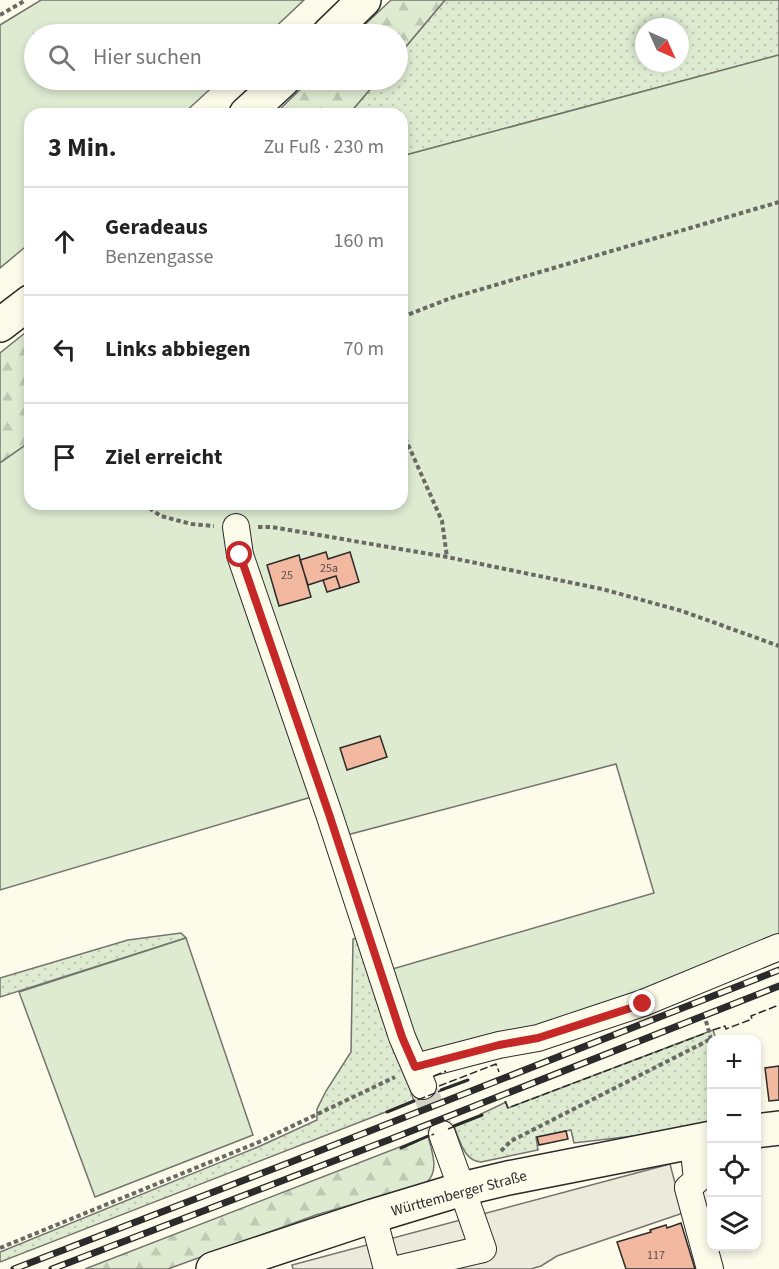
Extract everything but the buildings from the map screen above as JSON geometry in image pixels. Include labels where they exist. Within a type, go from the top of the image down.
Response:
[{"type":"main road","points":[[339,24],[364,0]]},
{"type":"main road","points":[[253,108],[272,90]]},
{"type":"main road","points":[[0,325],[24,307]]},
{"type":"main road","points":[[761,1130],[779,1128]]},
{"type":"main road","name":"Württemberger Straße","points":[[213,1269],[462,1189],[702,1140]]},
{"type":"lane","points":[[236,527],[240,555],[329,814],[402,1037],[419,1077],[499,1045],[538,1038],[643,1004],[779,947]]},
{"type":"lane","points":[[398,1269],[483,1249],[441,1134]]},
{"type":"lane","points":[[702,1140],[697,1180],[688,1188],[710,1269]]},
{"type":"lane","points":[[373,1216],[387,1269]]},
{"type":"path","points":[[0,15],[26,0]]},
{"type":"path","points":[[408,315],[451,298],[779,202]]},
{"type":"path","points":[[408,444],[442,521],[447,557]]},
{"type":"path","points":[[152,510],[161,516],[191,524],[272,527],[447,557],[602,589],[682,611],[779,646]]},
{"type":"path","points":[[706,1022],[710,1035]]},
{"type":"path","points":[[508,1178],[501,1151],[511,1141],[707,1042]]},
{"type":"path","points":[[0,1248],[419,1077]]},
{"type":"green space","points":[[41,0],[304,0],[279,24],[24,24],[24,90],[209,90],[190,108],[24,108],[24,248],[0,268],[0,25]]},
{"type":"green space","points":[[391,0],[445,0],[408,44],[408,24],[366,24]]},
{"type":"green space","points":[[445,0],[779,0],[779,55],[408,154],[408,108],[354,108],[369,90],[408,90],[408,44]]},
{"type":"green space","points":[[779,55],[779,941],[640,996],[420,1062],[389,970],[654,893],[616,764],[343,836],[328,792],[0,890],[0,463],[24,446],[24,510],[408,510],[408,154]]},
{"type":"green space","points":[[300,90],[369,90],[354,108],[281,108]]},
{"type":"green space","points":[[24,334],[24,446],[0,463],[0,353]]},
{"type":"green space","points":[[181,933],[186,938],[0,997],[0,978],[128,940]]},
{"type":"green space","points":[[362,937],[414,1101],[0,1262],[0,1252],[258,1147],[317,1120],[317,1109],[326,1091],[351,1052],[353,939]]},
{"type":"green space","points":[[186,938],[253,1135],[95,1197],[19,992]]},
{"type":"green space","points":[[713,1030],[715,1035],[707,1035],[707,1125],[685,1130],[574,1143],[571,1130],[536,1137],[538,1150],[481,1162],[470,1158],[454,1126],[506,1102],[508,1108]]},
{"type":"green space","points":[[428,1136],[434,1167],[426,1183],[316,1215],[168,1269],[85,1269]]},
{"type":"shaded area","points":[[670,1164],[683,1213],[557,1256],[531,1269],[293,1269],[292,1265]]},
{"type":"tunnel","points":[[423,1086],[442,1134]]},
{"type":"railway","points":[[14,1269],[779,970]]},
{"type":"railway","points":[[52,1269],[391,1139],[779,986]]},
{"type":"fence","points":[[713,1030],[725,1026],[726,1029],[779,1005]]},
{"type":"fence","points":[[505,1101],[508,1108],[706,1033]]},
{"type":"fence","points":[[439,1086],[496,1064],[499,1072]]},
{"type":"fence","points":[[434,1076],[446,1071]]},
{"type":"fence","points":[[387,1112],[468,1080]]},
{"type":"fence","points":[[448,1129],[482,1115]]},
{"type":"fence","points":[[401,1148],[434,1134]]},
{"type":"wall","points":[[441,1090],[468,1080]]},
{"type":"wall","points":[[387,1112],[414,1101]]},
{"type":"wall","points":[[454,1126],[482,1115]]},
{"type":"wall","points":[[401,1148],[428,1136]]},
{"type":"route","points":[[240,555],[329,814],[402,1037],[415,1067],[499,1045],[538,1038],[643,1004]]}]
